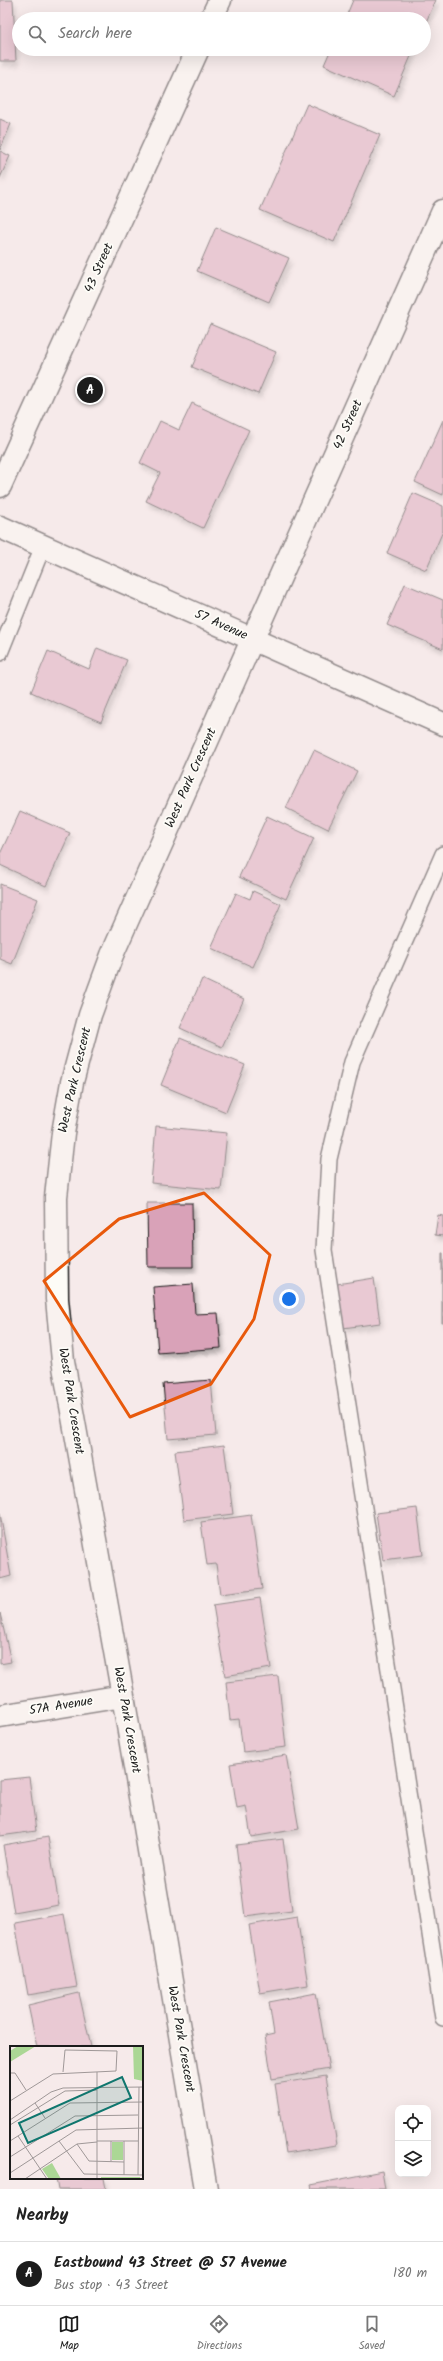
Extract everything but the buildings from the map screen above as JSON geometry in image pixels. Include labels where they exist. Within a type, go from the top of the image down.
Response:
[{"type":"street","points":[[214,12],[220,0]]},
{"type":"street","name":"43 Street","points":[[0,486],[195,56]]},
{"type":"street","name":"42 Street","points":[[252,639],[443,211]]},
{"type":"street","name":"57 Avenue","points":[[0,526],[443,724]]},
{"type":"street","name":"West Park Crescent","points":[[206,2189],[123,1696],[63,1361],[57,1300],[55,1249],[56,1197],[63,1133],[72,1082],[90,1015],[112,955],[252,639]]},
{"type":"street","name":"57A Avenue","points":[[0,1716],[123,1696]]},
{"type":"lane","points":[[0,654],[44,546]]},
{"type":"lane","points":[[443,854],[352,1062],[329,1159],[324,1250],[443,2018]]},
{"type":"highlighted area","points":[[204,1193],[270,1255],[254,1319],[211,1384],[130,1417],[44,1281],[119,1219]]},
{"type":"place","name":"Eastbound 43 Street @ 57 Avenue","points":[[90,390]]}]
